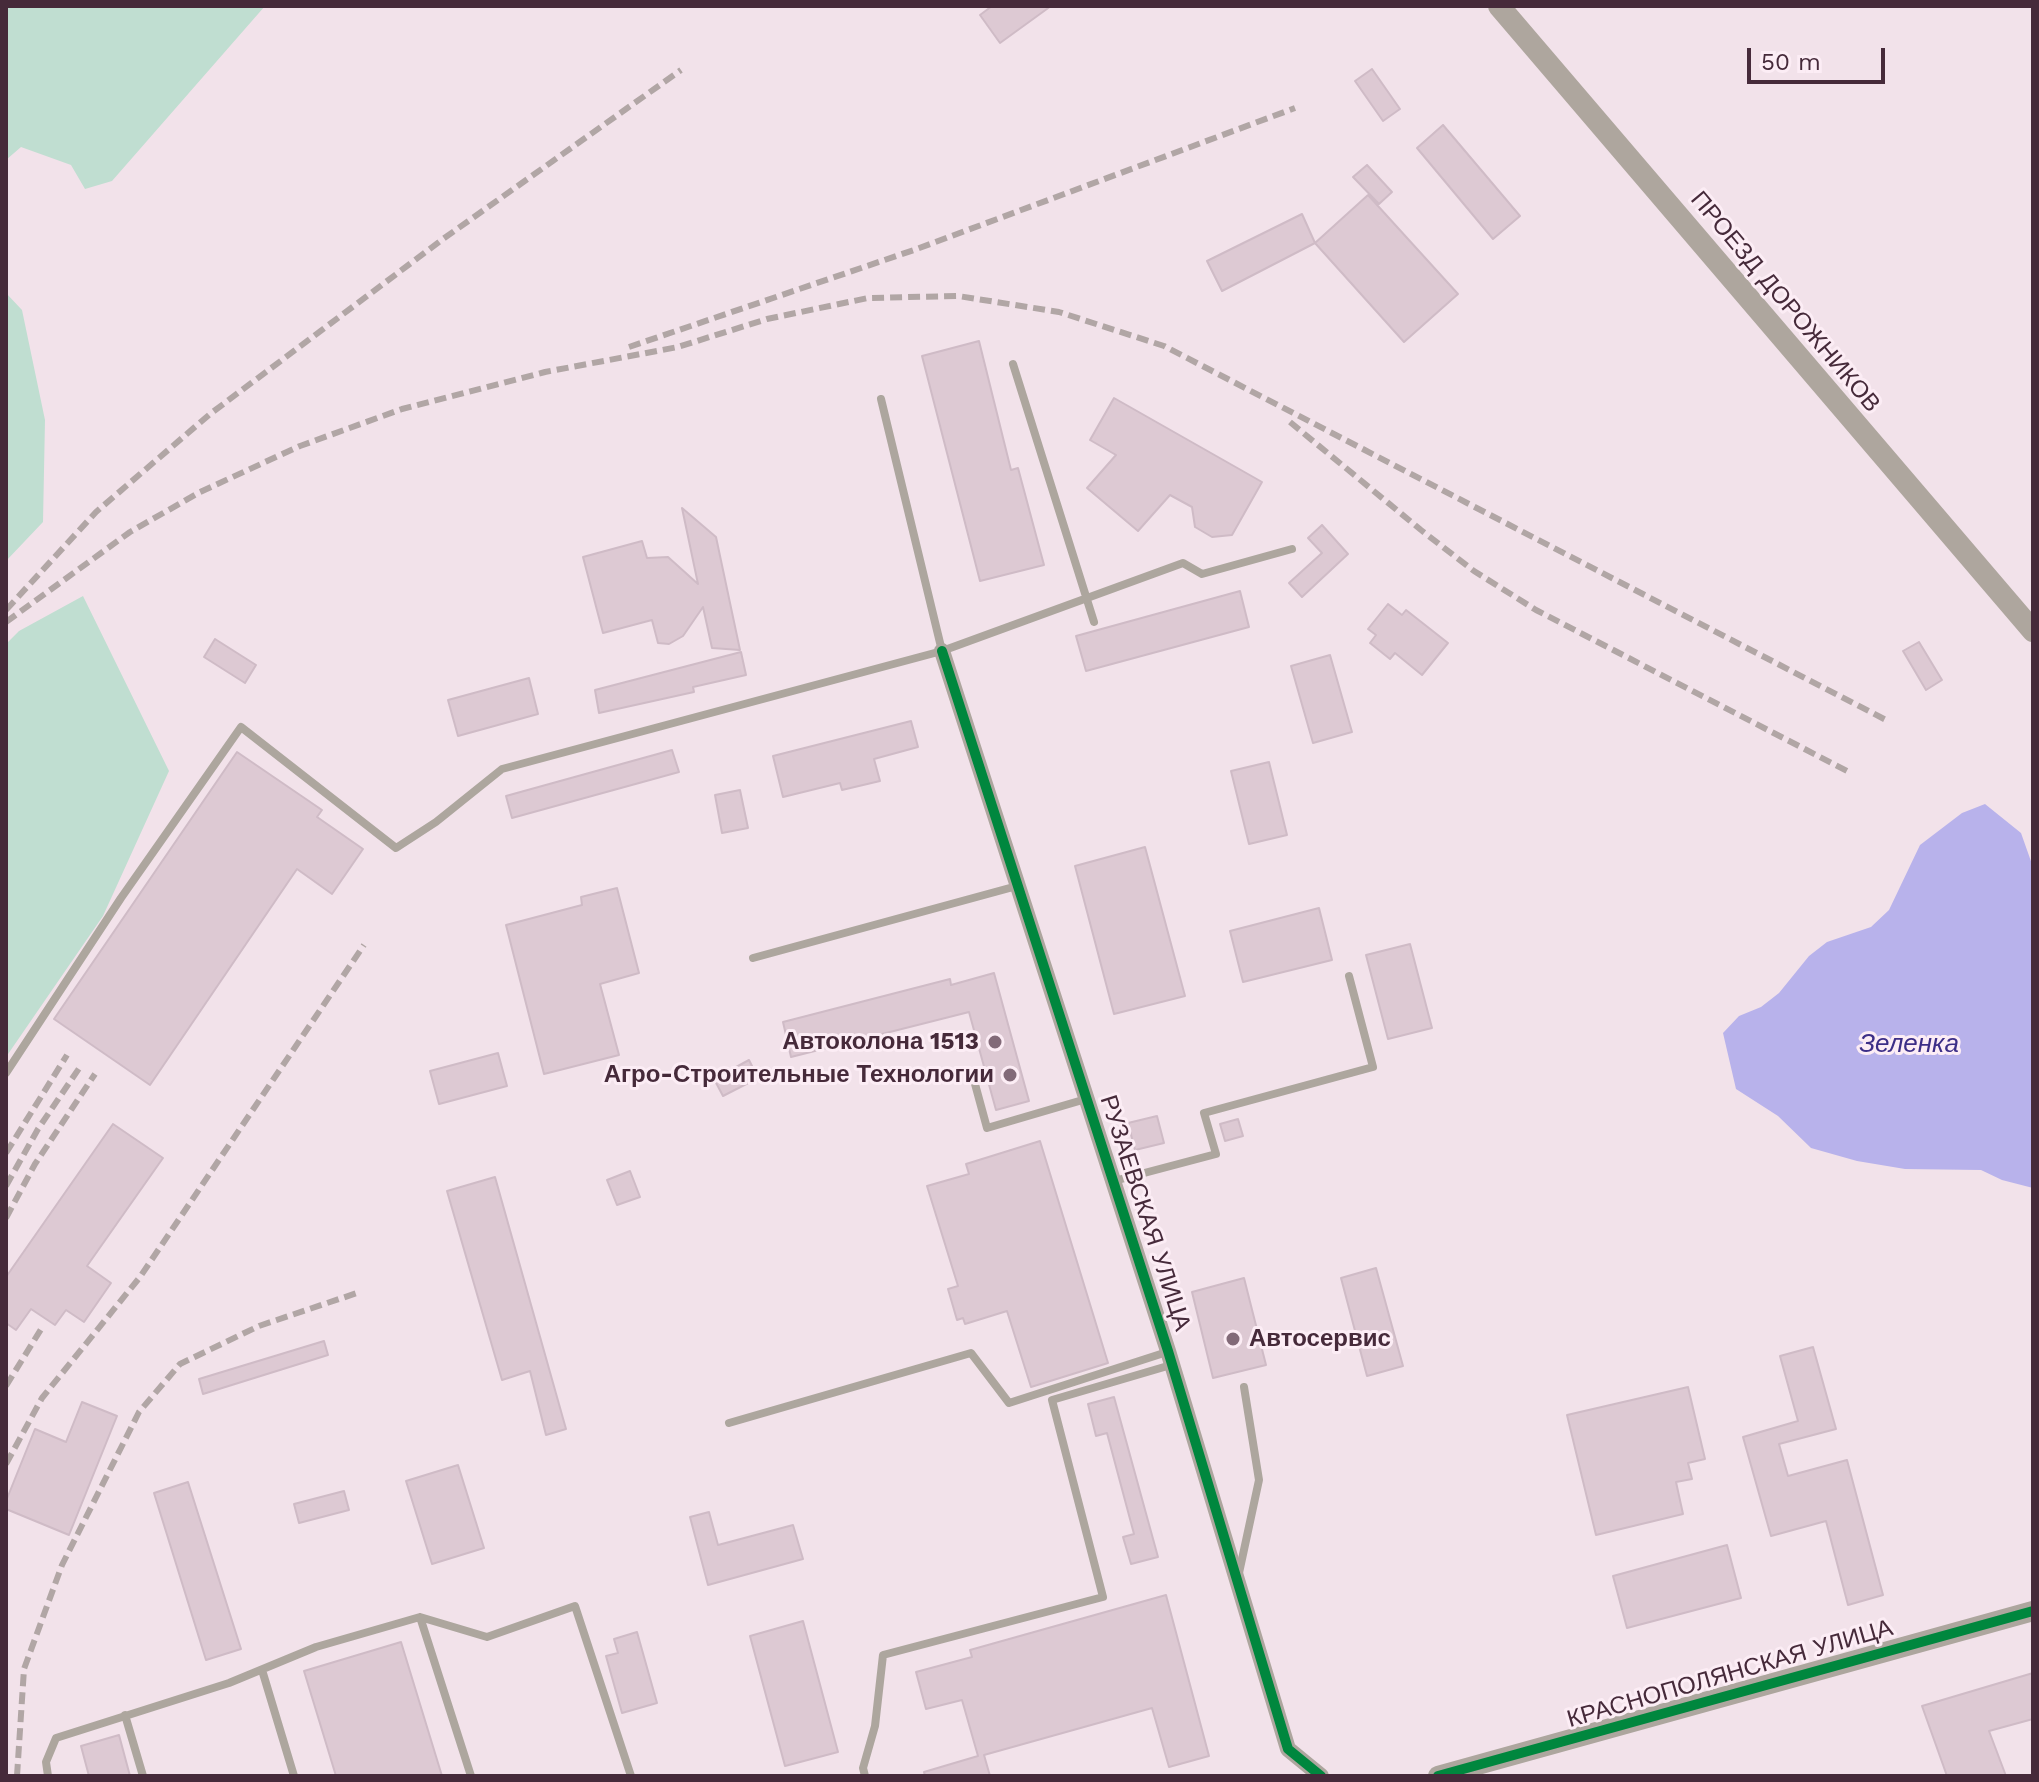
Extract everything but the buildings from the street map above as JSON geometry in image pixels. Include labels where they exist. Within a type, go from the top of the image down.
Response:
[{"type":"main road","name":"ПРОЕЗД ДОРОЖНИКОВ","points":[[1499,6],[2033,631]]},
{"type":"street","name":"РУЗАЕВСКАЯ УЛИЦА","points":[[942,651],[1170,1358],[1288,1749],[1321,1776]]},
{"type":"street","name":"КРАСНОПОЛЯНСКАЯ УЛИЦА","points":[[1438,1776],[2033,1611]]},
{"type":"lane","points":[[1013,364],[1094,622]]},
{"type":"lane","points":[[881,399],[942,651]]},
{"type":"lane","points":[[6,1073],[121,898],[241,727],[396,848],[436,822],[502,769],[942,651],[1183,563],[1202,574],[1292,549]]},
{"type":"lane","points":[[753,958],[1018,886]]},
{"type":"lane","points":[[1114,1181],[1216,1154],[1204,1113],[1373,1067],[1349,976]]},
{"type":"lane","points":[[972,1073],[987,1128],[1087,1099]]},
{"type":"lane","points":[[729,1423],[971,1353],[1009,1403],[1170,1358]]},
{"type":"lane","points":[[865,1776],[863,1768],[875,1726],[883,1655],[1103,1597],[1052,1400],[1170,1358]]},
{"type":"lane","points":[[1238,1578],[1259,1480],[1244,1387]]},
{"type":"lane","points":[[48,1776],[46,1762],[56,1738],[262,1670],[316,1647],[420,1617],[487,1637],[575,1606],[631,1776]]},
{"type":"lane","points":[[420,1617],[471,1776]]},
{"type":"lane","points":[[262,1670],[294,1776]]},
{"type":"lane","points":[[125,1715],[143,1776]]},
{"type":"green space","points":[[6,6],[265,6],[112,181],[85,189],[71,165],[21,147],[6,160]]},
{"type":"green space","points":[[6,293],[22,310],[45,420],[43,522],[6,561]]},
{"type":"green space","points":[[83,596],[169,771],[103,916],[6,1057],[6,644],[19,631]]},
{"type":"water","name":"Зеленка","points":[[1985,804],[2021,833],[2033,867],[2033,1188],[2002,1180],[1981,1170],[1905,1169],[1857,1161],[1811,1148],[1778,1116],[1736,1089],[1723,1033],[1739,1016],[1761,1007],[1779,993],[1809,956],[1827,942],[1871,927],[1889,910],[1920,845],[1962,813]]},
{"type":"railway","points":[[6,610],[96,512],[210,414],[443,239],[681,70]]},
{"type":"railway","points":[[629,347],[914,250],[1295,108]]},
{"type":"railway","points":[[6,622],[130,532],[200,492],[300,446],[402,409],[545,372],[678,347],[767,319],[868,298],[958,296],[1059,312],[1164,346],[1886,720]]},
{"type":"railway","points":[[1290,422],[1474,571],[1536,610],[1851,773]]},
{"type":"railway","points":[[6,1464],[42,1398],[140,1277],[364,945]]},
{"type":"railway","points":[[6,1153],[67,1055]]},
{"type":"railway","points":[[6,1186],[38,1129],[82,1064]]},
{"type":"railway","points":[[6,1218],[35,1164],[95,1074]]},
{"type":"railway","points":[[17,1776],[24,1669],[62,1565],[139,1412],[180,1364],[259,1326],[357,1293]]},
{"type":"railway","points":[[6,1386],[43,1326]]},
{"type":"cycle path","points":[[942,651],[1168,1351],[1288,1749],[1321,1776]]},
{"type":"cycle path","points":[[1438,1776],[2033,1611]]},
{"type":"place","name":"Автоколона 1513","points":[[995,1042]]},
{"type":"place","name":"Агро-Строительные Технологии","points":[[1010,1075]]},
{"type":"place","name":"Автосервис","points":[[1233,1339]]}]
